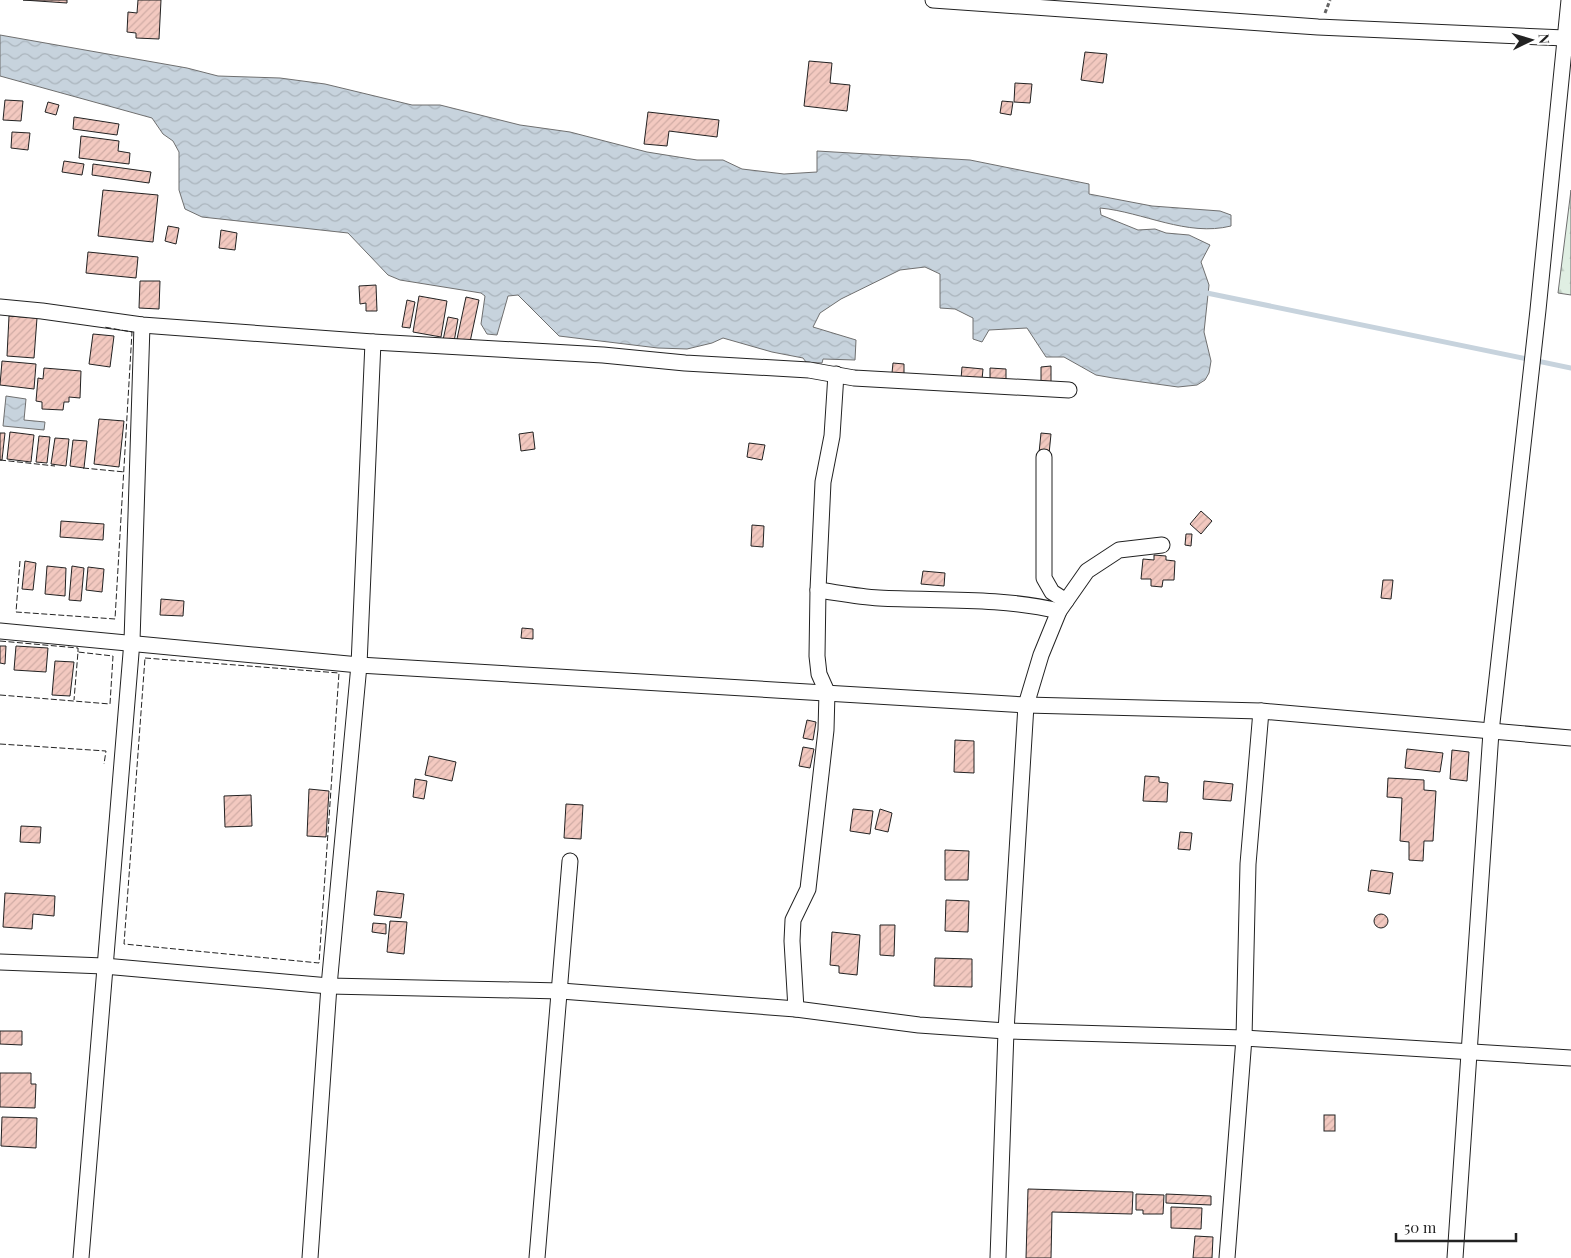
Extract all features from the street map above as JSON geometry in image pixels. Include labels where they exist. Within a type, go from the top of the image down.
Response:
[{"type":"street","points":[[933,0],[1107,6],[1318,27],[1566,38]]},
{"type":"street","points":[[1455,1258],[1491,732],[1538,310],[1569,0]]},
{"type":"street","points":[[0,307],[42,310],[142,325],[809,370],[854,378],[1069,390]]},
{"type":"street","points":[[81,1258],[132,642],[142,325]]},
{"type":"street","points":[[310,1258],[329,986],[360,665],[373,342]]},
{"type":"street","points":[[796,1009],[792,941],[793,920],[808,889],[826,730],[827,692],[819,674],[817,656],[818,590],[823,482],[832,436],[836,374]]},
{"type":"street","points":[[1044,457],[1044,578],[1063,606]]},
{"type":"street","points":[[998,1258],[1006,1031],[1026,704],[1041,654],[1063,606],[1087,570],[1119,550],[1162,544]]},
{"type":"street","points":[[818,590],[878,598],[944,599],[1063,606]]},
{"type":"street","points":[[0,630],[360,665],[1026,704],[1261,711],[1571,738]]},
{"type":"street","points":[[1227,1258],[1244,1038],[1248,864],[1261,711]]},
{"type":"street","points":[[537,1258],[561,992],[570,861]]},
{"type":"street","points":[[0,962],[104,966],[329,986],[561,992],[796,1009],[919,1025],[1006,1031],[1244,1038],[1571,1058]]},
{"type":"green space","points":[[1571,190],[1571,295],[1558,293]]},
{"type":"water","points":[[0,35],[187,68],[218,76],[280,78],[325,84],[412,105],[440,105],[520,125],[570,132],[647,152],[697,160],[723,160],[742,169],[784,174],[817,172],[817,151],[970,160],[1089,184],[1089,194],[1152,206],[1220,211],[1231,215],[1231,226],[1215,229],[1182,226],[1100,208],[1101,215],[1138,230],[1155,229],[1166,233],[1189,235],[1210,245],[1201,262],[1209,285],[1204,332],[1211,361],[1209,373],[1205,380],[1197,385],[1178,387],[1113,378],[1096,375],[1064,357],[1046,357],[1027,328],[989,330],[982,342],[973,339],[973,318],[955,309],[940,308],[940,274],[925,267],[900,270],[841,299],[820,313],[813,327],[856,340],[855,360],[823,359],[822,363],[806,362],[803,358],[772,352],[723,338],[712,343],[687,349],[658,348],[559,336],[518,295],[508,296],[497,335],[487,334],[481,324],[485,296],[481,293],[400,280],[388,275],[348,233],[202,217],[185,209],[179,190],[179,152],[173,141],[163,134],[152,118],[0,76]]},
{"type":"water","points":[[6,396],[26,399],[24,420],[45,422],[44,430],[3,426]]},
{"type":"building","points":[[23,0],[67,0],[67,3]]},
{"type":"building","points":[[138,0],[161,0],[159,39],[136,38],[136,33],[127,32],[128,12],[137,13]]},
{"type":"building","points":[[1085,52],[1107,54],[1103,83],[1081,80]]},
{"type":"building","points":[[809,61],[832,63],[830,83],[850,85],[847,111],[804,106]]},
{"type":"building","points":[[1015,83],[1032,84],[1030,103],[1014,102]]},
{"type":"building","points":[[5,100],[23,101],[21,121],[3,120]]},
{"type":"building","points":[[1002,101],[1013,102],[1011,115],[1000,113]]},
{"type":"building","points":[[48,102],[59,105],[56,115],[45,112]]},
{"type":"building","points":[[648,112],[719,120],[717,137],[669,131],[667,146],[644,144]]},
{"type":"building","points":[[74,117],[119,124],[117,135],[73,129]]},
{"type":"building","points":[[12,132],[30,133],[28,150],[11,148]]},
{"type":"building","points":[[81,136],[119,141],[118,151],[130,153],[129,164],[79,158]]},
{"type":"building","points":[[64,161],[84,164],[82,175],[62,172]]},
{"type":"building","points":[[93,164],[151,172],[149,183],[92,175]]},
{"type":"building","points":[[103,190],[158,195],[153,242],[98,236]]},
{"type":"building","points":[[168,226],[179,228],[176,244],[165,241]]},
{"type":"building","points":[[221,230],[237,233],[235,250],[219,248]]},
{"type":"building","points":[[88,252],[138,257],[136,278],[86,273]]},
{"type":"building","points":[[140,281],[160,281],[159,309],[139,308]]},
{"type":"building","points":[[376,285],[377,311],[366,311],[366,303],[360,304],[359,286]]},
{"type":"building","points":[[419,296],[447,301],[441,337],[413,332]]},
{"type":"building","points":[[466,297],[479,300],[470,342],[457,339]]},
{"type":"building","points":[[407,300],[415,302],[410,328],[402,327]]},
{"type":"building","points":[[9,316],[37,318],[34,358],[7,356]]},
{"type":"building","points":[[448,317],[458,319],[454,342],[443,340]]},
{"type":"building","points":[[93,334],[114,336],[110,367],[89,364]]},
{"type":"building","points":[[2,361],[36,364],[34,389],[0,385]]},
{"type":"building","points":[[893,363],[904,364],[904,374],[892,373]]},
{"type":"building","points":[[1051,366],[1051,382],[1041,382],[1041,367]]},
{"type":"building","points":[[962,367],[983,369],[982,380],[961,379]]},
{"type":"building","points":[[44,368],[81,371],[80,398],[69,397],[69,402],[64,402],[63,410],[42,409],[42,402],[36,401],[38,378],[43,379]]},
{"type":"building","points":[[990,368],[1006,369],[1006,382],[990,381]]},
{"type":"building","points":[[99,419],[124,421],[119,467],[94,464]]},
{"type":"building","points":[[10,432],[34,435],[31,462],[7,459]]},
{"type":"building","points":[[533,432],[535,449],[521,451],[519,434]]},
{"type":"building","points":[[0,433],[5,433],[2,460],[0,460]]},
{"type":"building","points":[[1041,433],[1051,434],[1049,454],[1039,453]]},
{"type":"building","points":[[39,436],[50,437],[47,463],[36,462]]},
{"type":"building","points":[[55,438],[69,439],[66,466],[51,464]]},
{"type":"building","points":[[73,440],[87,441],[84,468],[70,466]]},
{"type":"building","points":[[749,443],[765,445],[762,460],[747,457]]},
{"type":"building","points":[[1201,511],[1212,521],[1201,534],[1190,524]]},
{"type":"building","points":[[61,521],[104,524],[103,540],[60,537]]},
{"type":"building","points":[[752,525],[764,526],[763,547],[751,546]]},
{"type":"building","points":[[1186,534],[1192,534],[1191,546],[1185,545]]},
{"type":"building","points":[[1154,555],[1166,556],[1166,560],[1175,561],[1174,580],[1163,580],[1162,587],[1151,586],[1151,579],[1141,579],[1143,559],[1154,560]]},
{"type":"building","points":[[25,561],[36,563],[33,590],[22,589]]},
{"type":"building","points":[[47,566],[66,568],[65,596],[45,594]]},
{"type":"building","points":[[72,566],[84,568],[81,601],[69,600]]},
{"type":"building","points":[[88,567],[104,569],[102,592],[86,590]]},
{"type":"building","points":[[923,571],[945,573],[944,586],[921,584]]},
{"type":"building","points":[[1383,580],[1393,580],[1391,599],[1381,598]]},
{"type":"building","points":[[161,599],[184,601],[183,616],[160,615]]},
{"type":"building","points":[[522,628],[533,629],[533,639],[521,638]]},
{"type":"building","points":[[0,646],[6,646],[5,664],[0,663]]},
{"type":"building","points":[[16,646],[48,648],[46,672],[14,670]]},
{"type":"building","points":[[55,661],[74,662],[70,696],[52,695]]},
{"type":"building","points":[[807,720],[816,722],[813,740],[803,738]]},
{"type":"building","points":[[955,740],[974,741],[974,773],[954,772]]},
{"type":"building","points":[[803,747],[814,749],[810,768],[799,766]]},
{"type":"building","points":[[1407,749],[1443,753],[1440,772],[1405,768]]},
{"type":"building","points":[[1452,750],[1469,752],[1467,781],[1450,779]]},
{"type":"building","points":[[429,756],[456,762],[452,781],[425,775]]},
{"type":"building","points":[[1145,776],[1159,777],[1159,782],[1168,783],[1167,802],[1143,801]]},
{"type":"building","points":[[1388,778],[1424,780],[1424,790],[1436,791],[1433,841],[1424,841],[1423,861],[1409,860],[1409,842],[1400,841],[1402,798],[1387,797]]},
{"type":"building","points":[[415,779],[427,781],[424,799],[413,797]]},
{"type":"building","points":[[1204,781],[1233,784],[1231,801],[1203,799]]},
{"type":"building","points":[[309,789],[329,791],[326,837],[307,836]]},
{"type":"building","points":[[251,795],[252,826],[225,827],[224,796]]},
{"type":"building","points":[[566,804],[583,805],[581,839],[564,838]]},
{"type":"building","points":[[853,809],[873,811],[870,834],[850,831]]},
{"type":"building","points":[[880,809],[892,813],[888,832],[875,829]]},
{"type":"building","points":[[21,826],[41,827],[40,843],[20,842]]},
{"type":"building","points":[[1180,832],[1192,833],[1190,850],[1178,849]]},
{"type":"building","points":[[945,850],[969,851],[968,880],[945,880]]},
{"type":"building","points":[[1371,870],[1393,873],[1390,894],[1368,891]]},
{"type":"building","points":[[377,891],[404,894],[401,918],[374,915]]},
{"type":"building","points":[[5,893],[55,896],[54,916],[33,914],[32,929],[3,927]]},
{"type":"building","points":[[946,900],[969,901],[968,932],[945,931]]},
{"type":"building","points":[[1378,914],[1384,914],[1388,921],[1384,928],[1378,928],[1374,924],[1374,918]]},
{"type":"building","points":[[390,921],[407,922],[404,954],[387,952]]},
{"type":"building","points":[[373,923],[386,924],[386,934],[372,932]]},
{"type":"building","points":[[880,925],[895,925],[894,956],[880,955]]},
{"type":"building","points":[[832,932],[860,935],[857,975],[839,973],[839,966],[830,965]]},
{"type":"building","points":[[935,958],[972,959],[972,987],[934,986]]},
{"type":"building","points":[[0,1031],[22,1031],[22,1045],[0,1044]]},
{"type":"building","points":[[0,1073],[31,1073],[31,1084],[36,1084],[35,1108],[0,1107]]},
{"type":"building","points":[[1324,1115],[1335,1115],[1335,1131],[1324,1131]]},
{"type":"building","points":[[2,1117],[37,1118],[36,1148],[1,1146]]},
{"type":"building","points":[[1028,1189],[1133,1192],[1132,1214],[1052,1212],[1051,1258],[1026,1258]]},
{"type":"building","points":[[1136,1194],[1164,1195],[1163,1214],[1143,1214],[1143,1210],[1136,1210]]},
{"type":"building","points":[[1166,1194],[1211,1196],[1211,1205],[1166,1203]]},
{"type":"building","points":[[1171,1207],[1202,1208],[1201,1229],[1171,1228]]},
{"type":"building","points":[[1195,1236],[1213,1237],[1212,1258],[1193,1258]]},
{"type":"waterway","points":[[1202,292],[1571,368]]},
{"type":"fence","points":[[20,561],[16,612],[115,619],[132,332],[104,327]]},
{"type":"fence","points":[[0,460],[55,466]]},
{"type":"fence","points":[[83,468],[125,472]]},
{"type":"fence","points":[[0,641],[78,648],[78,652]]},
{"type":"fence","points":[[0,695],[110,704],[113,656],[78,652],[74,700]]},
{"type":"fence","points":[[145,658],[339,673],[319,963],[124,944],[145,658]]},
{"type":"fence","points":[[0,744],[106,751],[104,764]]}]
